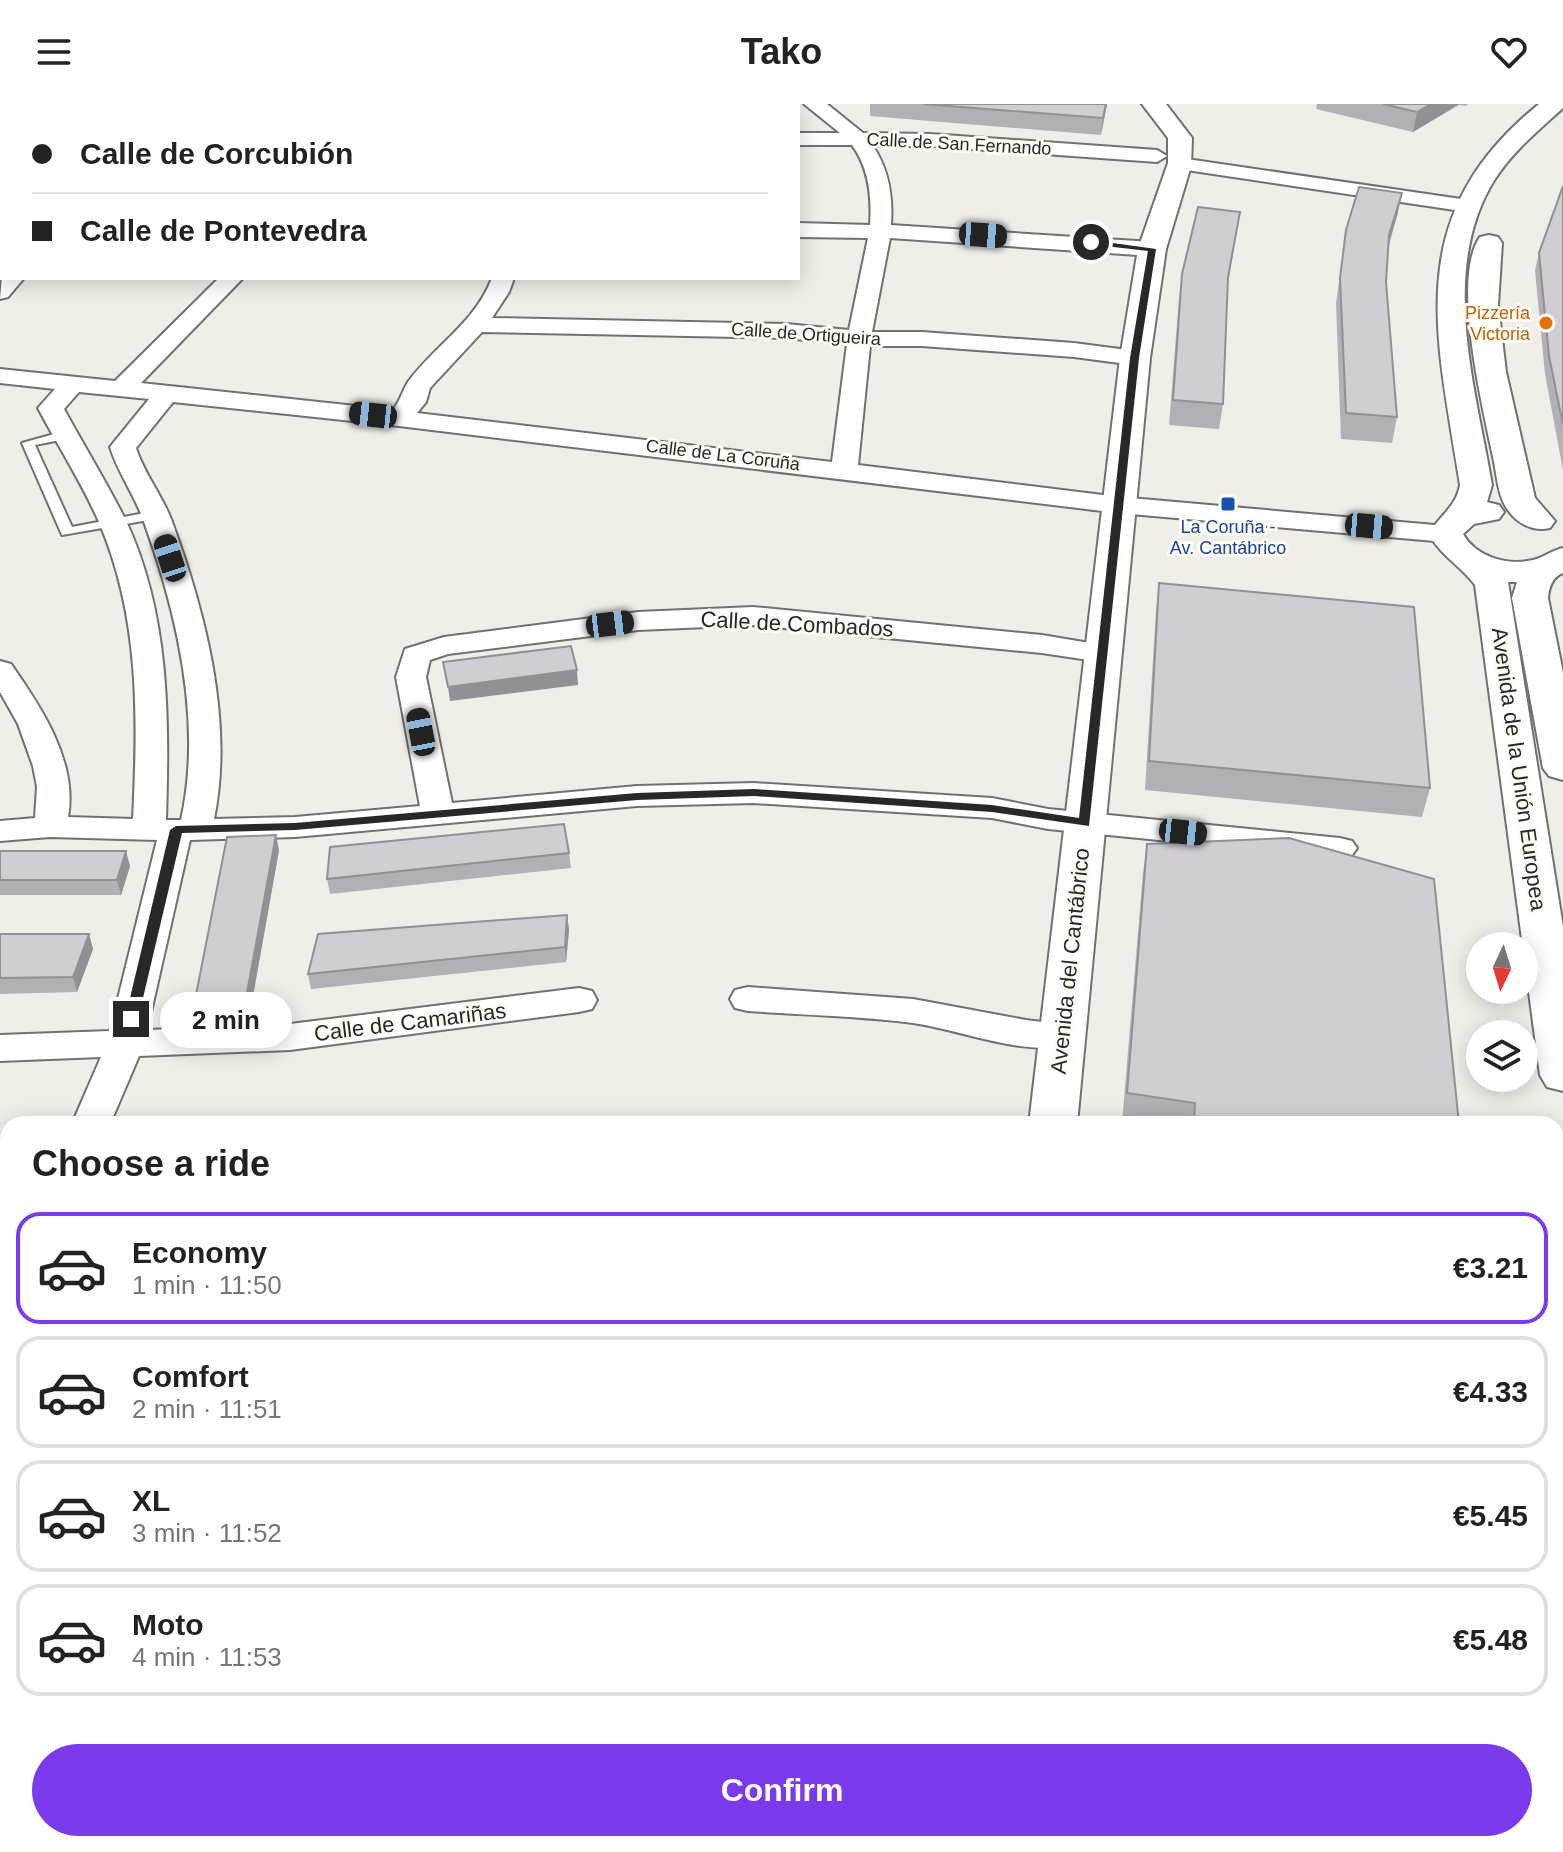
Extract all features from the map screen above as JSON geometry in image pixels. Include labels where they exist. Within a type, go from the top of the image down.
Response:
[{"type":"main road","points":[[1154,104],[1180,138],[1168,162]]},
{"type":"main road","points":[[1552,547],[1510,571],[1476,563],[1459,555],[1449,544],[1454,525],[1474,497],[1476,485],[1452,324],[1455,262],[1468,206],[1505,148],[1554,104]]},
{"type":"main road","points":[[1523,172],[1549,134],[1563,123]]},
{"type":"main road","name":"Avenida del Cantábrico","points":[[1054,1116],[1135,358],[1168,162]]},
{"type":"main road","points":[[1497,210],[1484,265],[1484,326],[1519,500],[1552,547]]},
{"type":"main road","points":[[1454,525],[1499,512],[1552,547]]},
{"type":"main road","name":"Avenida de la Unión Europea","points":[[1552,547],[1531,588],[1530,598],[1563,768]]},
{"type":"main road","name":"Avenida de la Unión Europea","points":[[1476,563],[1492,584],[1563,1075]]},
{"type":"street","points":[[814,104],[858,139],[875,169],[879,188],[879,230],[872,282],[859,338],[844,469]]},
{"type":"street","name":"Calle de San Fernando","points":[[800,139],[1006,145],[1119,156],[1468,206]]},
{"type":"street","points":[[800,230],[879,230],[1091,242],[1152,249]]},
{"type":"street","points":[[123,387],[230,280]]},
{"type":"street","points":[[399,418],[413,402],[418,386],[476,325],[502,280]]},
{"type":"street","name":"Calle de Ortigueira","points":[[476,325],[786,331],[1044,348],[1135,358]]},
{"type":"street","name":"Calle de La Coruña","points":[[0,376],[123,387],[844,469],[1119,505],[1454,525]]},
{"type":"street","points":[[73,384],[51,408],[113,523],[134,588],[148,647],[153,725],[184,829]]},
{"type":"street","points":[[94,1116],[125,1045],[184,829],[202,794],[203,722],[192,637],[155,515],[123,447],[168,392]]},
{"type":"street","name":"Calle de Combados","points":[[438,814],[411,677],[416,655],[444,646],[638,621],[753,616],[1042,644],[1102,653]]},
{"type":"street","points":[[0,670],[30,716],[44,750],[55,812],[50,827]]},
{"type":"street","points":[[0,831],[50,827],[295,827],[637,796],[754,793],[992,808],[1084,823],[1340,848]]},
{"type":"street","points":[[748,999],[913,1011],[1026,1033],[1062,1035]]},
{"type":"street","name":"Calle de Camariñas","points":[[0,1048],[290,1037],[579,1000]]},
{"type":"lane","points":[[65,435],[28,443],[67,532],[155,515]]},
{"type":"building","points":[[923,104],[1106,104],[1103,118]]},
{"type":"building","points":[[1383,104],[1431,104],[1417,112]]},
{"type":"building","points":[[1563,186],[1563,425],[1549,356],[1539,253]]},
{"type":"building","points":[[1359,187],[1402,193],[1389,235],[1386,282],[1397,417],[1346,413],[1340,278],[1346,230]]},
{"type":"building","points":[[1198,207],[1240,212],[1228,277],[1223,404],[1173,400],[1182,274]]},
{"type":"building","points":[[1159,583],[1414,607],[1430,788],[1149,761]]},
{"type":"building","points":[[571,646],[577,670],[448,687],[443,662]]},
{"type":"building","points":[[564,824],[569,853],[327,879],[330,847]]},
{"type":"building","points":[[276,835],[246,998],[195,1000],[227,837]]},
{"type":"building","points":[[1289,838],[1434,879],[1458,1116],[1194,1116],[1195,1103],[1127,1093],[1147,844]]},
{"type":"building","points":[[0,851],[126,851],[117,880],[0,880]]},
{"type":"building","points":[[567,915],[565,947],[308,974],[318,934]]},
{"type":"building","points":[[0,934],[89,934],[73,977],[0,978]]},
{"type":"place","name":"Pizzería Victoria","points":[[1546,323]]},
{"type":"place","name":"La Coruña - Av. Cantábrico","points":[[1228,504]]},
{"type":"route","points":[[131,1019],[176,830],[295,827],[637,796],[754,793],[992,808],[1084,823],[1135,358],[1152,249],[1091,242]]}]
